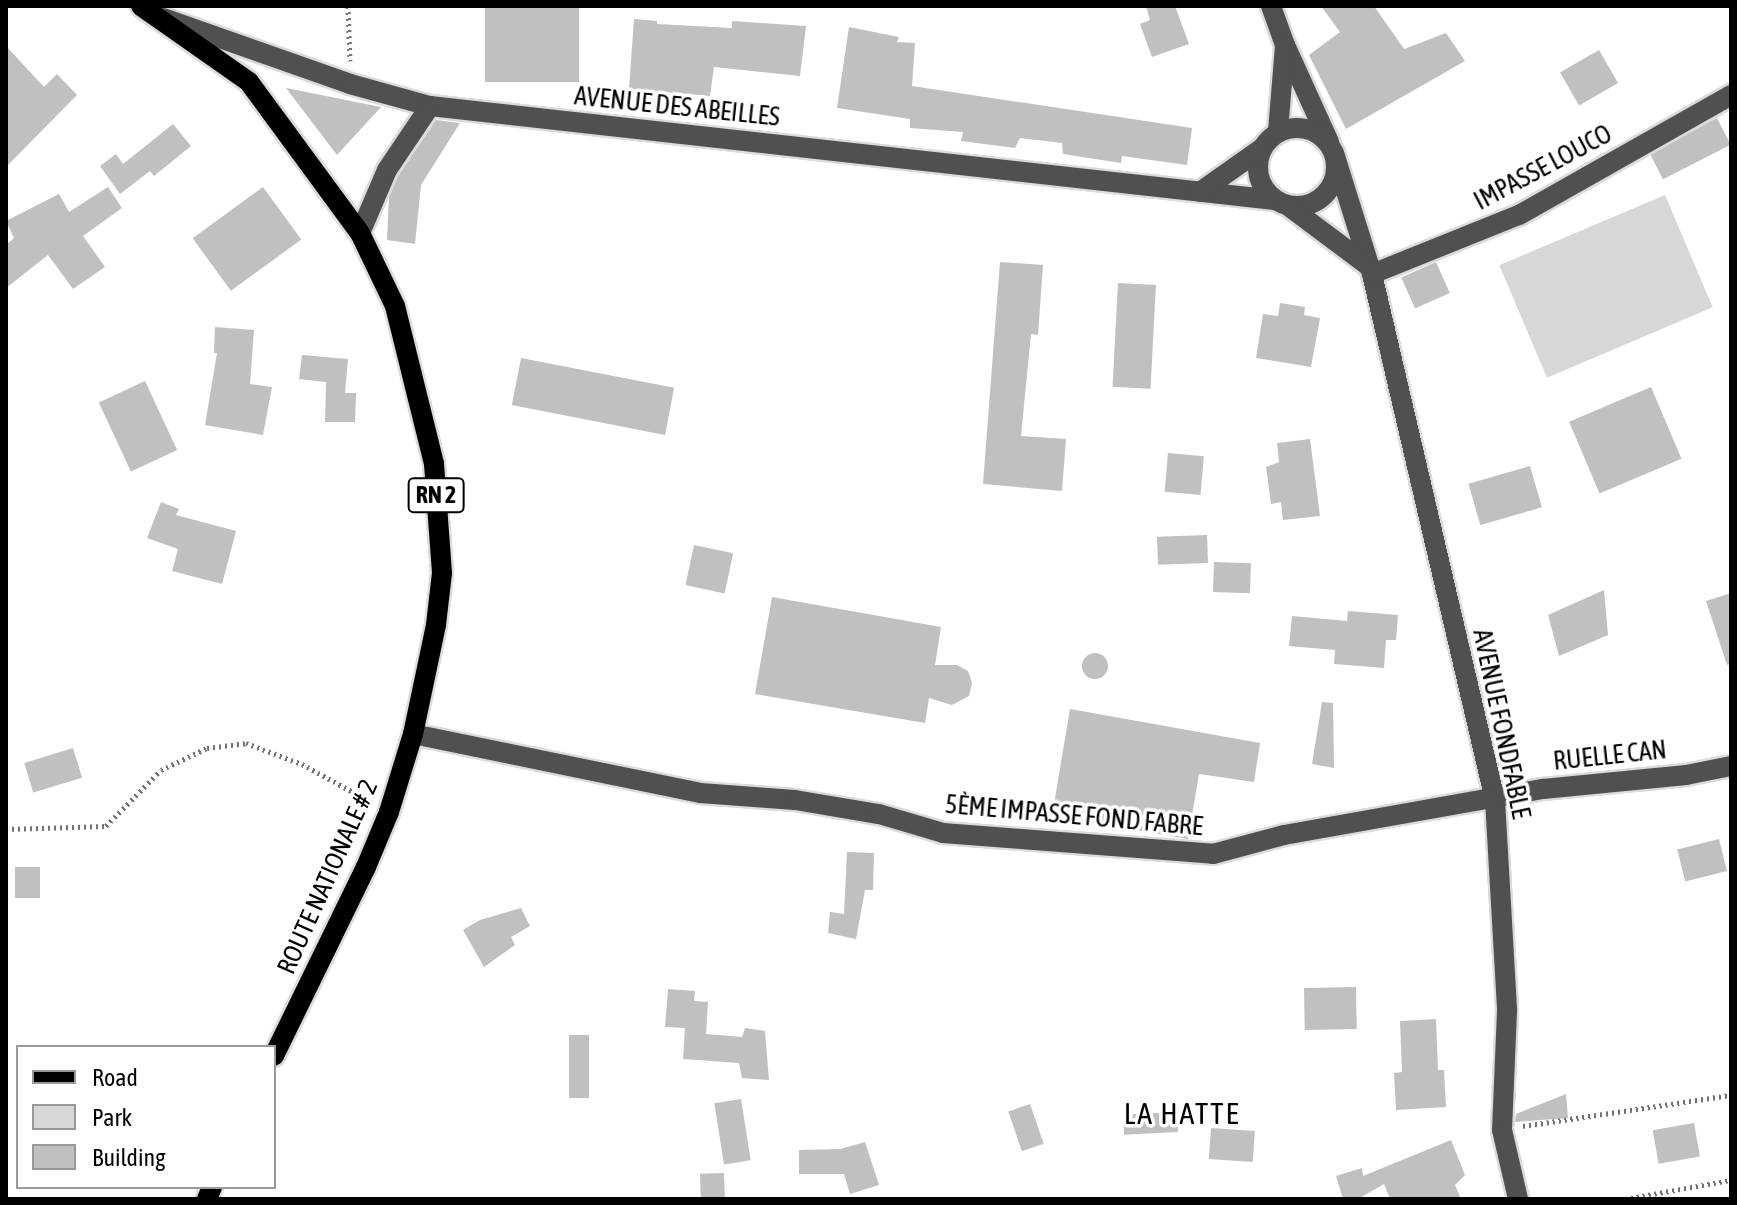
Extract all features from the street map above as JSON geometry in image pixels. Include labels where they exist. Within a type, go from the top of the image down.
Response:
[{"type":"main road","name":"ROUTE NATIONALE # 2","points":[[141,6],[249,82],[360,233],[395,306],[434,464],[442,573],[436,625],[413,734],[389,812],[276,1052]]},
{"type":"street","name":"AVENUE FONDFABLE","points":[[1271,6],[1285,45],[1332,149],[1371,270],[1495,800],[1507,1011],[1502,1130],[1518,1199]]},
{"type":"street","name":"AVENUE DES ABEILLES","points":[[160,17],[350,84],[430,106],[1281,203]]},
{"type":"street","points":[[1278,131],[1285,45]]},
{"type":"street","name":"IMPASSE LOUCO","points":[[1371,270],[1519,215],[1731,95]]},
{"type":"street","points":[[360,233],[387,170],[430,106]]},
{"type":"street","points":[[1200,192],[1261,149],[1278,131],[1301,127],[1323,136],[1332,149],[1335,176],[1324,195],[1301,206],[1281,203]]},
{"type":"street","points":[[1261,149],[1259,180],[1281,203],[1371,270]]},
{"type":"street","name":"5ÈME IMPASSE FOND FABRE","points":[[413,734],[700,793],[795,800],[879,814],[943,833],[1213,854],[1284,835],[1495,800]]},
{"type":"street","name":"RUELLE CAN","points":[[1495,800],[1543,789],[1686,775],[1731,766]]},
{"type":"path","points":[[348,6],[350,84]]},
{"type":"path","points":[[6,829],[106,826],[161,770],[207,748],[246,743],[302,764],[389,812]]},
{"type":"path","points":[[1502,1130],[1731,1095]]},
{"type":"path","points":[[1625,1199],[1731,1180]]},
{"type":"green space","points":[[1665,195],[1713,307],[1547,378],[1499,265]]},
{"type":"building","points":[[485,6],[579,6],[579,82],[485,82]]},
{"type":"building","points":[[1146,6],[1175,6],[1189,44],[1152,57],[1140,24],[1150,20]]},
{"type":"building","points":[[1321,6],[1374,6],[1404,49],[1446,33],[1465,61],[1346,129],[1309,55],[1340,32]]},
{"type":"building","points":[[634,19],[657,21],[657,24],[732,28],[732,21],[806,26],[800,76],[714,67],[710,96],[629,89]]},
{"type":"building","points":[[849,27],[899,37],[897,42],[915,43],[912,86],[1192,128],[1187,165],[1122,156],[1121,163],[1063,154],[1062,143],[1020,138],[1015,148],[961,141],[963,132],[910,128],[910,119],[837,108]]},
{"type":"building","points":[[6,46],[44,87],[57,74],[77,95],[6,167]]},
{"type":"building","points":[[1599,50],[1618,83],[1579,105],[1560,72]]},
{"type":"building","points":[[286,88],[381,107],[337,155]]},
{"type":"building","points":[[1717,118],[1731,145],[1663,179],[1649,153]]},
{"type":"building","points":[[436,120],[460,123],[421,185],[415,244],[387,240],[389,197],[398,176]]},
{"type":"building","points":[[173,124],[191,146],[154,176],[150,171],[120,194],[100,166],[116,154],[123,164]]},
{"type":"building","points":[[108,187],[122,208],[83,236],[105,267],[73,289],[48,255],[6,288],[6,245],[14,238],[6,221],[59,194],[69,212]]},
{"type":"building","points":[[263,187],[301,240],[231,291],[193,238]]},
{"type":"building","points":[[1000,262],[1043,265],[1038,335],[1031,334],[1021,436],[1066,439],[1062,491],[983,484]]},
{"type":"building","points":[[1436,262],[1450,293],[1415,309],[1401,277]]},
{"type":"building","points":[[1118,283],[1156,285],[1151,389],[1113,387]]},
{"type":"building","points":[[1280,303],[1305,307],[1304,315],[1320,318],[1311,367],[1256,358],[1263,314],[1278,316]]},
{"type":"building","points":[[215,327],[254,330],[250,384],[272,387],[263,435],[205,425],[217,353],[214,353]]},
{"type":"building","points":[[302,355],[348,359],[345,393],[356,393],[355,422],[325,422],[326,382],[299,379]]},
{"type":"building","points":[[521,358],[674,388],[665,435],[512,405]]},
{"type":"building","points":[[145,381],[177,450],[131,471],[99,403]]},
{"type":"building","points":[[1651,387],[1681,459],[1600,494],[1569,422]]},
{"type":"building","points":[[1310,439],[1320,516],[1283,520],[1281,502],[1271,504],[1266,467],[1279,462],[1277,443]]},
{"type":"building","points":[[1168,453],[1204,456],[1200,495],[1165,492]]},
{"type":"building","points":[[1530,466],[1542,507],[1480,525],[1468,484]]},
{"type":"building","points":[[161,502],[179,509],[176,515],[236,531],[222,584],[172,571],[178,549],[147,538]]},
{"type":"building","points":[[1207,535],[1208,563],[1158,565],[1157,537]]},
{"type":"building","points":[[694,545],[733,553],[725,593],[685,585]]},
{"type":"building","points":[[1214,562],[1251,563],[1250,593],[1213,592]]},
{"type":"building","points":[[1604,590],[1608,635],[1559,656],[1548,615]]},
{"type":"building","points":[[1731,593],[1731,664],[1727,665],[1706,601]]},
{"type":"building","points":[[772,597],[941,627],[935,665],[957,665],[968,671],[972,683],[969,696],[952,705],[929,698],[925,723],[755,694]]},
{"type":"building","points":[[1348,611],[1398,615],[1396,640],[1386,640],[1384,668],[1334,664],[1335,650],[1289,646],[1292,616],[1347,621]]},
{"type":"building","points":[[1095,653],[1104,657],[1108,666],[1104,675],[1095,679],[1086,675],[1082,666],[1086,657]]},
{"type":"building","points":[[1322,702],[1333,703],[1334,768],[1312,764]]},
{"type":"building","points":[[1070,709],[1260,743],[1254,782],[1199,774],[1188,839],[1052,816]]},
{"type":"building","points":[[73,748],[82,778],[33,793],[24,763]]},
{"type":"building","points":[[1719,839],[1727,871],[1685,881],[1677,849]]},
{"type":"building","points":[[847,852],[874,853],[873,890],[865,890],[856,939],[828,933],[830,912],[844,914]]},
{"type":"building","points":[[15,867],[40,867],[40,898],[15,898]]},
{"type":"building","points":[[521,908],[530,926],[511,937],[515,945],[484,967],[463,930],[480,920]]},
{"type":"building","points":[[1356,987],[1357,1029],[1305,1030],[1304,988]]},
{"type":"building","points":[[668,989],[695,991],[694,1001],[708,1002],[706,1034],[742,1037],[745,1028],[765,1031],[769,1080],[742,1078],[739,1063],[683,1059],[685,1028],[665,1027]]},
{"type":"building","points":[[1436,1019],[1438,1070],[1444,1070],[1446,1107],[1396,1110],[1394,1073],[1402,1072],[1400,1021]]},
{"type":"building","points":[[569,1035],[589,1035],[589,1098],[569,1098]]},
{"type":"building","points":[[1566,1094],[1568,1118],[1515,1122],[1516,1114]]},
{"type":"building","points":[[741,1099],[751,1160],[724,1164],[714,1103]]},
{"type":"building","points":[[1030,1104],[1044,1144],[1022,1151],[1008,1111]]},
{"type":"building","points":[[1177,1112],[1178,1132],[1124,1135],[1123,1115]]},
{"type":"building","points":[[1694,1123],[1700,1156],[1659,1164],[1653,1130]]},
{"type":"building","points":[[1211,1128],[1255,1131],[1253,1162],[1209,1159]]},
{"type":"building","points":[[1451,1140],[1465,1175],[1455,1185],[1461,1199],[1390,1199],[1384,1184],[1358,1199],[1343,1199],[1336,1176],[1362,1168],[1363,1176]]},
{"type":"building","points":[[865,1142],[879,1185],[850,1194],[844,1174],[799,1174],[799,1150],[840,1149]]},
{"type":"building","points":[[724,1173],[725,1199],[701,1199],[700,1174]]},
{"type":"district","name":"LA HATTE","points":[[1182,1113]]}]
